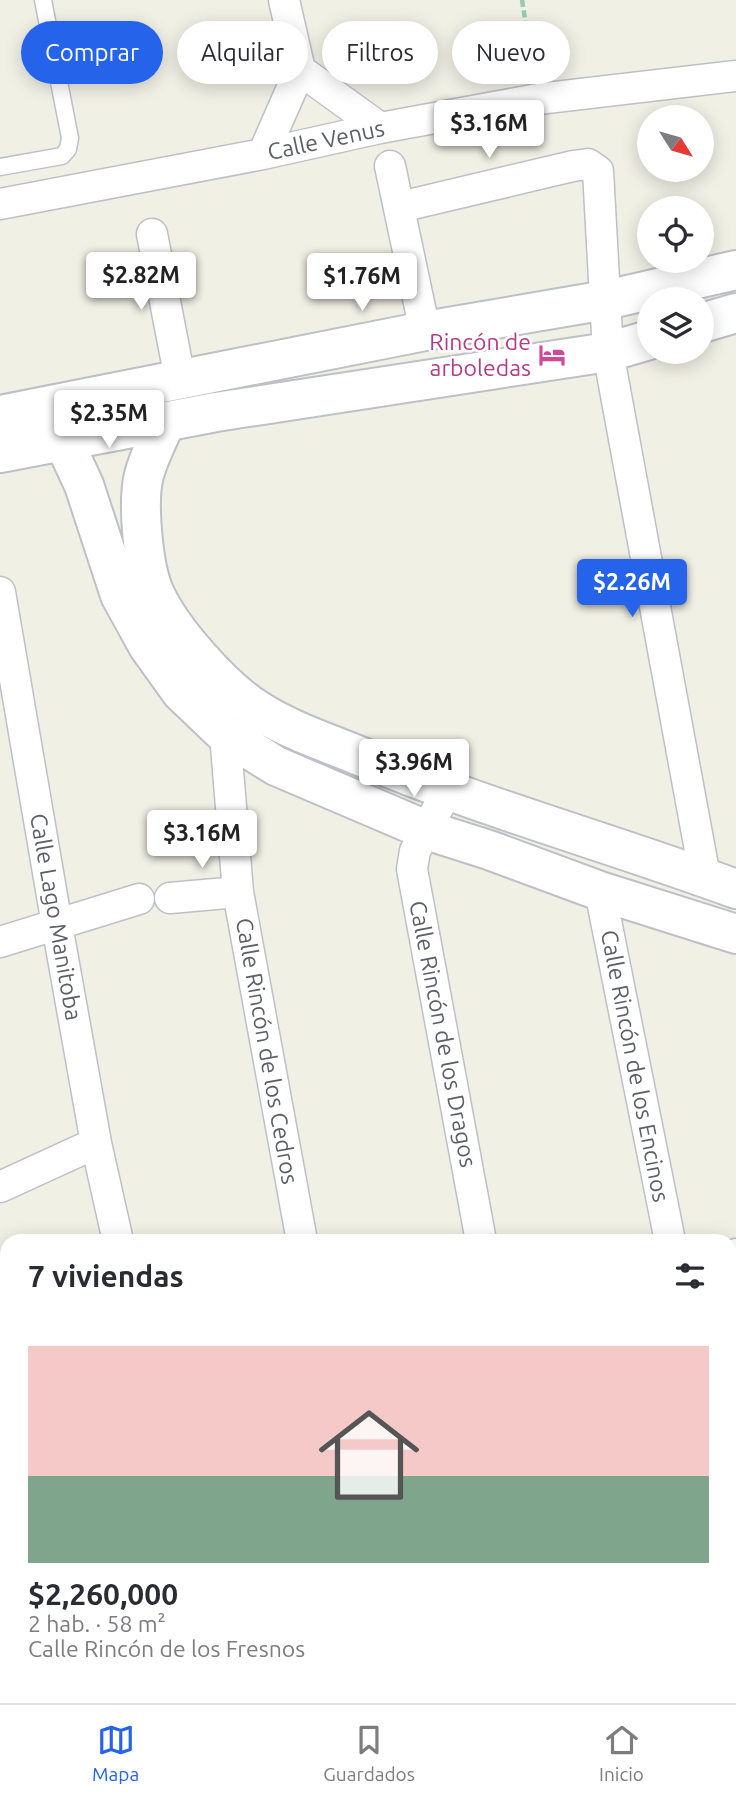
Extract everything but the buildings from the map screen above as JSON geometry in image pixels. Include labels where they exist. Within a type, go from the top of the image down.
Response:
[{"type":"street","points":[[284,0],[289,21]]},
{"type":"street","points":[[308,76],[380,128]]},
{"type":"street","name":"Calle Venus","points":[[0,204],[538,99],[736,76]]},
{"type":"street","points":[[262,154],[294,84]]},
{"type":"street","points":[[400,207],[588,164],[598,171],[608,352],[720,883]]},
{"type":"street","points":[[390,166],[425,331]]},
{"type":"street","points":[[152,234],[202,389]]},
{"type":"street","points":[[720,883],[447,791],[287,726],[256,709],[228,688],[178,631],[155,593],[143,542],[142,493],[144,475],[166,421],[202,389],[425,331],[606,300],[736,270]]},
{"type":"street","points":[[714,319],[736,313]]},
{"type":"street","points":[[0,415],[202,389],[608,352],[637,344]]},
{"type":"street","points":[[0,453],[166,421]]},
{"type":"street","points":[[63,440],[84,485],[120,594],[148,646],[181,692],[225,734],[276,766],[426,830],[600,891],[736,934]]},
{"type":"street","points":[[84,485],[144,475]]},
{"type":"street","name":"Calle Lago Manitoba","points":[[0,592],[3,623],[96,1143],[116,1234]]},
{"type":"street","name":"Calle Rincón de los Cedros","points":[[225,734],[238,892],[301,1234]]},
{"type":"street","name":"Calle Rincón de los Dragos","points":[[447,791],[415,851],[412,869],[480,1234]]},
{"type":"street","points":[[489,850],[500,810]]},
{"type":"street","name":"Calle Rincón de los Encinos","points":[[600,891],[669,1234]]},
{"type":"street","points":[[170,898],[238,892]]},
{"type":"street","points":[[0,942],[139,899]]},
{"type":"street","points":[[0,1187],[96,1143]]},
{"type":"lane","points":[[0,167],[62,156],[68,149],[70,138],[43,0]]},
{"type":"path","points":[[522,0],[538,99]]},
{"type":"place","name":"Rincón de arboledas","points":[[552,355]]}]
